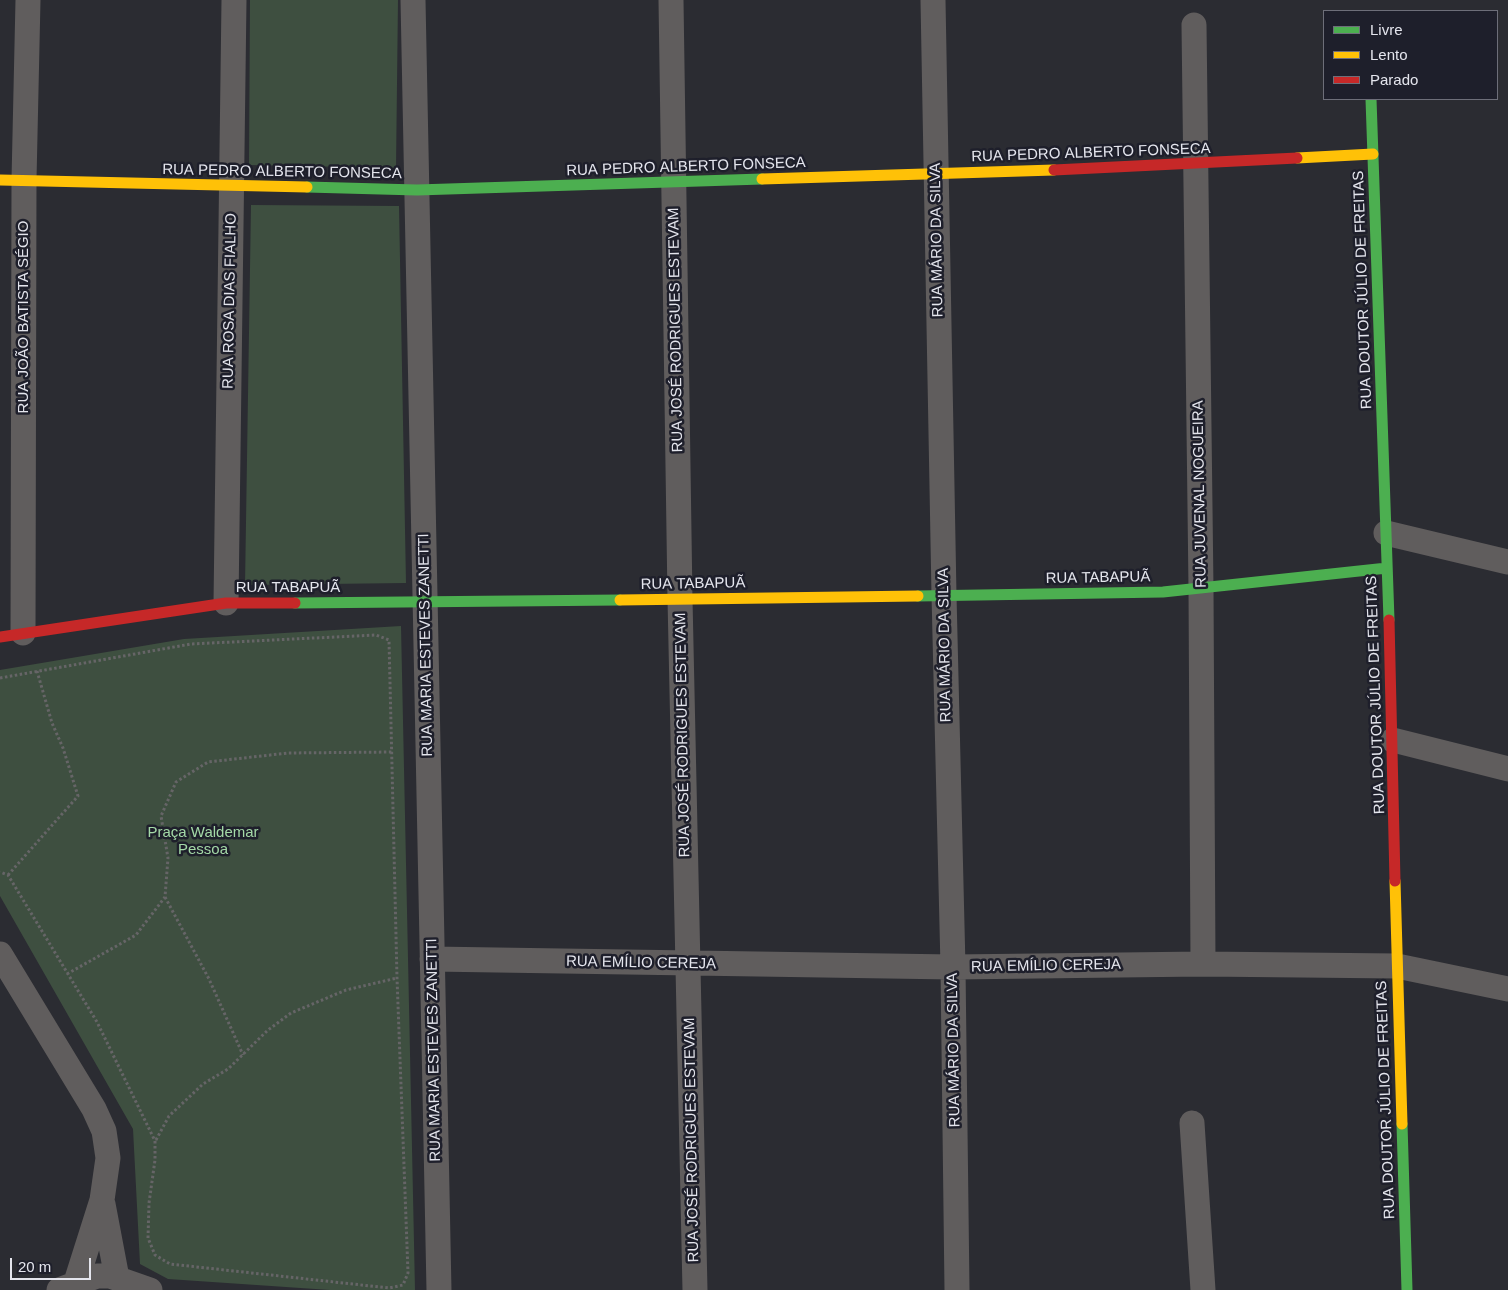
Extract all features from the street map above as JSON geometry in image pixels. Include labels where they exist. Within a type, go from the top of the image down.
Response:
[{"type":"street","name":"RUA JOÃO BATISTA SÉGIO","points":[[12,635],[28,0]]},
{"type":"street","name":"RUA ROSA DIAS FIALHO","points":[[226,603],[234,0]]},
{"type":"street","name":"RUA MARIA ESTEVES ZANETTI","points":[[413,0],[439,1290]]},
{"type":"street","name":"RUA JOSÉ RODRIGUES ESTEVAM","points":[[671,0],[680,599],[695,1290]]},
{"type":"street","name":"RUA MÁRIO DA SILVA","points":[[933,0],[953,967],[957,1290]]},
{"type":"street","name":"RUA JUVENAL NOGUEIRA","points":[[1194,25],[1201,588],[1202,964]]},
{"type":"street","name":"RUA DOUTOR JÚLIO DE FREITAS","points":[[1371,100],[1393,740],[1397,966],[1408,1290]]},
{"type":"street","name":"RUA PEDRO ALBERTO FONSECA","points":[[0,180],[417,190],[1197,165],[1374,154]]},
{"type":"street","points":[[1386,533],[1508,562]]},
{"type":"street","name":"RUA TABAPUÃ","points":[[12,635],[226,603],[425,603],[1163,592],[1387,568]]},
{"type":"street","points":[[1393,740],[1508,768]]},
{"type":"street","points":[[0,954],[94,1109],[104,1131],[108,1158],[102,1200],[68,1286]]},
{"type":"street","name":"RUA EMÍLIO CEREJA","points":[[432,958],[689,964],[953,967],[1202,964],[1397,966],[1508,989]]},
{"type":"street","points":[[1192,1122],[1203,1290]]},
{"type":"street","points":[[102,1200],[117,1278]]},
{"type":"street","points":[[68,1286],[97,1276],[117,1278],[150,1290]]},
{"type":"path","points":[[0,678],[191,644],[376,635],[389,640],[397,978],[408,1273],[403,1285],[389,1288],[170,1264],[155,1256],[148,1238],[149,1203],[155,1160],[155,1141],[97,1022],[8,874],[0,872]]},
{"type":"path","points":[[8,874],[78,796],[63,748],[52,723],[37,671]]},
{"type":"path","points":[[243,1055],[208,979],[165,897],[168,858],[161,816],[176,782],[208,762],[288,753],[393,752]]},
{"type":"path","points":[[67,974],[136,935],[165,897]]},
{"type":"path","points":[[155,1141],[169,1116],[203,1084],[228,1069],[268,1030],[291,1013],[346,990],[397,978]]},
{"type":"green space","points":[[250,0],[398,0],[396,168],[249,165]]},
{"type":"green space","points":[[251,205],[399,206],[406,583],[245,585]]},
{"type":"green space","name":"Praça Waldemar Pessoa","points":[[401,626],[415,1290],[330,1290],[168,1279],[140,1264],[133,1129],[0,896],[0,670],[184,639]]},
{"type":"traffic: fast","points":[[1371,100],[1389,620]]},
{"type":"traffic: fast","points":[[307,187],[417,190],[762,179]]},
{"type":"traffic: fast","points":[[918,596],[1163,592],[1387,568]]},
{"type":"traffic: fast","points":[[295,603],[620,600]]},
{"type":"traffic: fast","points":[[1402,1124],[1407,1290]]},
{"type":"traffic: slow","points":[[1297,158],[1373,154]]},
{"type":"traffic: slow","points":[[762,179],[1054,170]]},
{"type":"traffic: slow","points":[[0,180],[307,187]]},
{"type":"traffic: slow","points":[[620,600],[918,596]]},
{"type":"traffic: slow","points":[[1395,881],[1402,1124]]},
{"type":"traffic: jam","points":[[1054,170],[1297,158]]},
{"type":"traffic: jam","points":[[0,637],[226,603],[295,603]]},
{"type":"traffic: jam","points":[[1389,620],[1395,881]]}]
